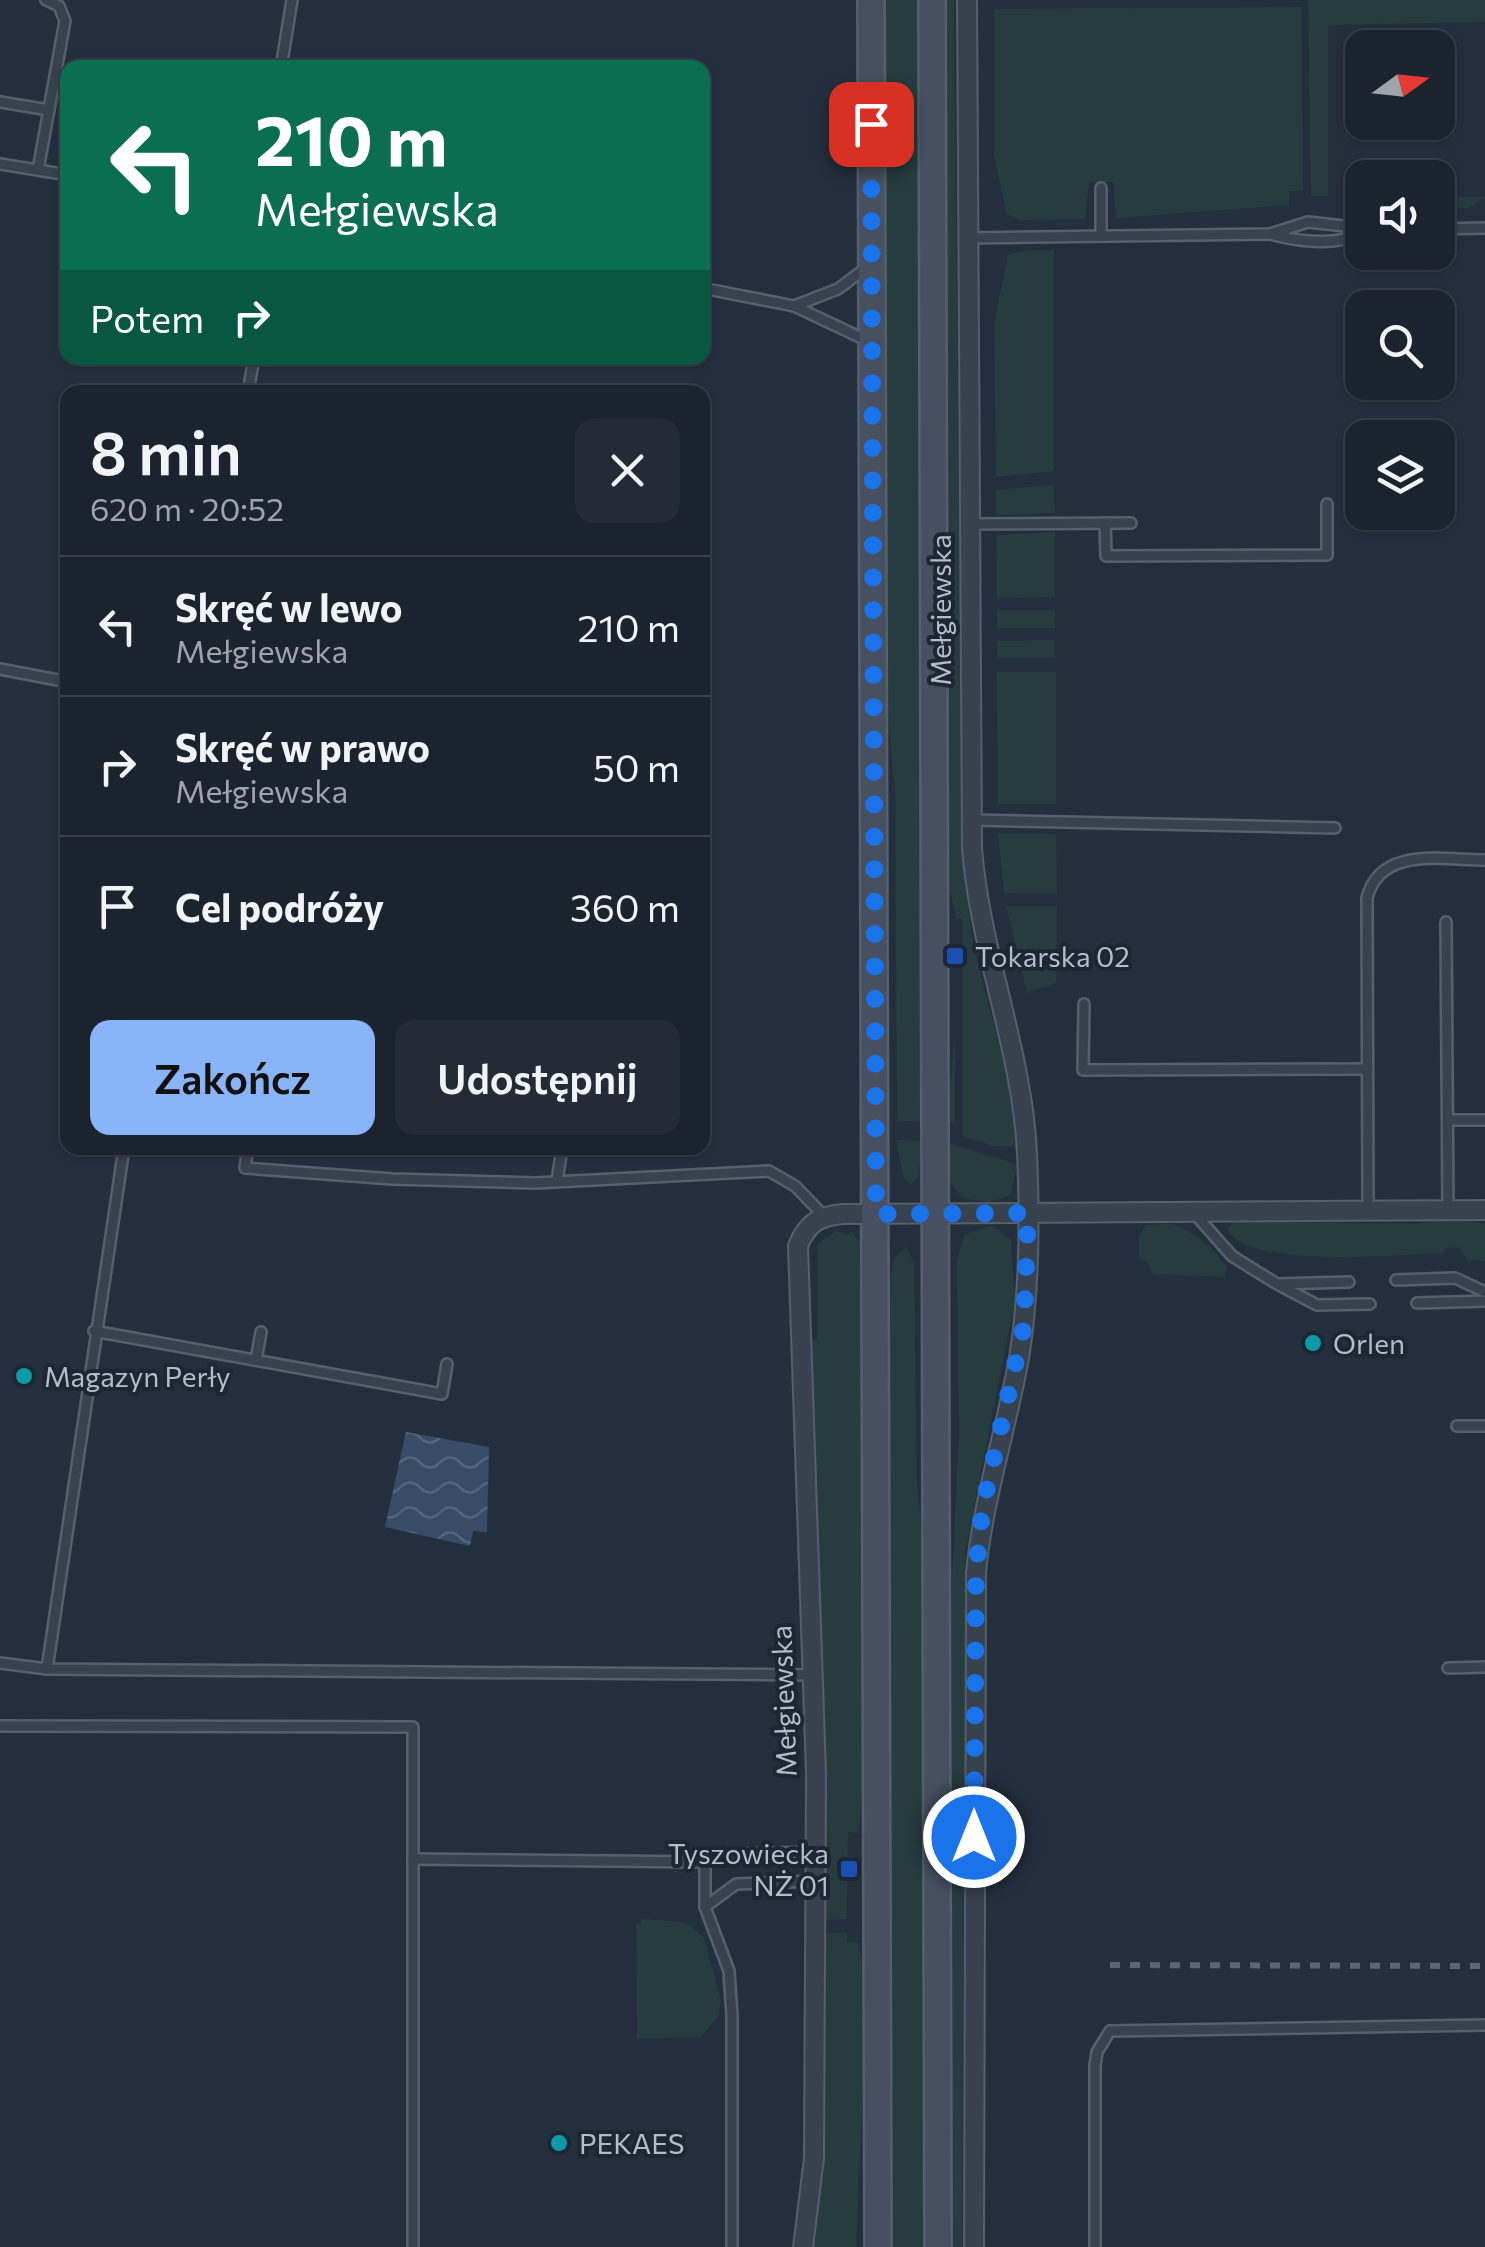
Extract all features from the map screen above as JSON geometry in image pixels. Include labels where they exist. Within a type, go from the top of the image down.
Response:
[{"type":"main road","points":[[870,0],[878,2247]]},
{"type":"main road","name":"Mełgiewska","points":[[932,0],[938,2247]]},
{"type":"street","name":"Mełgiewska","points":[[967,0],[971,820],[981,922],[1020,1088],[1028,1213],[1024,1326],[982,1510],[976,1573],[974,2247]]},
{"type":"street","points":[[824,1216],[1485,1210]]},
{"type":"street","name":"Mełgiewska","points":[[803,2247],[814,2158],[815,1852],[798,1246],[810,1225],[824,1216]]},
{"type":"lane","points":[[38,170],[65,21],[59,6],[46,0]]},
{"type":"lane","points":[[282,60],[292,0]]},
{"type":"lane","points":[[0,102],[49,110]]},
{"type":"lane","points":[[0,164],[60,174]]},
{"type":"lane","points":[[1101,188],[1101,236]]},
{"type":"lane","points":[[1270,234],[1308,222],[1345,228]]},
{"type":"lane","points":[[1455,229],[1485,228]]},
{"type":"lane","points":[[968,238],[1270,234],[1292,240],[1334,241],[1345,237]]},
{"type":"lane","points":[[794,306],[838,290],[872,264]]},
{"type":"lane","points":[[710,290],[794,306],[873,343]]},
{"type":"lane","points":[[1105,522],[1106,556],[1326,555],[1326,504]]},
{"type":"lane","points":[[970,524],[1131,522]]},
{"type":"lane","points":[[0,669],[60,680]]},
{"type":"lane","points":[[971,820],[1335,828]]},
{"type":"lane","points":[[1368,1211],[1370,884],[1378,872],[1396,861],[1485,860]]},
{"type":"lane","points":[[1446,922],[1448,1210]]},
{"type":"lane","points":[[1084,1004],[1083,1070],[1368,1069]]},
{"type":"lane","points":[[1448,1120],[1485,1120]]},
{"type":"lane","points":[[47,1669],[123,1155]]},
{"type":"lane","points":[[247,1155],[244,1168],[392,1179],[557,1181],[769,1171],[796,1186],[824,1216]]},
{"type":"lane","points":[[557,1181],[561,1155]]},
{"type":"lane","points":[[1192,1212],[1232,1256],[1317,1306],[1370,1304]]},
{"type":"lane","points":[[1396,1280],[1455,1278],[1485,1292]]},
{"type":"lane","points":[[1277,1284],[1348,1282]]},
{"type":"lane","points":[[1417,1304],[1485,1301]]},
{"type":"lane","points":[[94,1331],[442,1394],[447,1364]]},
{"type":"lane","points":[[256,1360],[261,1332]]},
{"type":"lane","points":[[1457,1426],[1485,1426]]},
{"type":"lane","points":[[0,1663],[47,1669],[813,1675]]},
{"type":"lane","points":[[1448,1668],[1485,1666]]},
{"type":"lane","points":[[0,1726],[414,1727],[412,2247]]},
{"type":"lane","points":[[414,1859],[706,1862],[735,1854],[815,1852]]},
{"type":"lane","points":[[706,1862],[705,1906],[729,1971],[732,2247]]},
{"type":"lane","points":[[705,1906],[736,1884],[815,1881]]},
{"type":"lane","points":[[1095,2247],[1095,2066],[1096,2052],[1110,2031],[1485,2024]]},
{"type":"green space","points":[[881,0],[919,0],[925,1121],[897,1121],[895,793],[887,711]]},
{"type":"green space","points":[[942,0],[954,0],[962,850],[975,951],[1007,1078],[1015,1147],[993,1146],[962,1136],[962,919],[956,918],[945,866]]},
{"type":"green space","points":[[1308,0],[1485,0],[1485,22],[1328,25],[1328,196],[1311,196]]},
{"type":"green space","points":[[1302,7],[1303,191],[1289,191],[1289,205],[1116,218],[1113,182],[1089,182],[1085,219],[1020,220],[1007,214],[994,156],[994,9]]},
{"type":"green space","points":[[1455,197],[1485,197],[1485,198],[1468,208],[1455,207]]},
{"type":"green space","points":[[1054,250],[1054,471],[996,477],[994,324],[1008,255]]},
{"type":"green space","points":[[1054,485],[1055,513],[996,515],[996,490]]},
{"type":"green space","points":[[1055,532],[1055,597],[997,598],[996,535]]},
{"type":"green space","points":[[997,610],[1055,610],[1055,628],[997,628]]},
{"type":"green space","points":[[1055,640],[1055,657],[997,658],[997,641]]},
{"type":"green space","points":[[997,672],[1056,672],[1056,804],[998,804]]},
{"type":"green space","points":[[998,833],[1056,834],[1057,894],[1004,893]]},
{"type":"green space","points":[[1006,906],[1057,906],[1056,983],[1027,993]]},
{"type":"green space","points":[[955,1036],[955,1123],[947,1123]]},
{"type":"green space","points":[[896,1140],[925,1141],[917,1179],[910,1184],[904,1179]]},
{"type":"green space","points":[[948,1143],[1017,1164],[1011,1195],[988,1202],[963,1198],[948,1179]]},
{"type":"green space","points":[[1451,1217],[1485,1224],[1485,1261],[1467,1260],[1460,1247],[1444,1248],[1444,1253],[1294,1255],[1242,1243],[1228,1230],[1232,1224],[1247,1222],[1419,1224]]},
{"type":"green space","points":[[1170,1224],[1195,1235],[1209,1247],[1227,1268],[1224,1277],[1153,1274],[1147,1261],[1139,1259],[1139,1236],[1146,1225]]},
{"type":"green space","points":[[992,1225],[1011,1240],[1015,1301],[965,1552],[962,2247],[952,2247],[952,1578],[959,1434],[957,1261],[964,1235]]},
{"type":"green space","points":[[836,1231],[848,1235],[852,1231],[864,1250],[868,1741],[858,1833],[848,1832],[847,1919],[824,1920],[823,1670],[810,1341],[817,1340],[817,1244]]},
{"type":"green space","points":[[906,1246],[914,1263],[917,1485],[928,1594],[926,2247],[892,2247],[890,1277],[895,1258]]},
{"type":"green space","points":[[641,1919],[685,1922],[704,1938],[721,2000],[718,2017],[701,2037],[637,2039],[636,1924],[641,1924]]},
{"type":"green space","points":[[825,1933],[847,1933],[847,1942],[858,1943],[867,1983],[856,2247],[813,2247],[823,2173]]},
{"type":"water","points":[[406,1432],[489,1447],[487,1532],[473,1531],[470,1546],[385,1527]]},
{"type":"railway","points":[[1110,1965],[1485,1966]]},
{"type":"place","name":"Tokarska 02","points":[[955,956]]},
{"type":"place","name":"Orlen","points":[[1313,1343]]},
{"type":"place","name":"Magazyn Perły","points":[[24,1376]]},
{"type":"place","name":"Tyszowiecka NŻ 01","points":[[849,1869]]},
{"type":"place","name":"PEKAES","points":[[559,2143]]},
{"type":"route","points":[[871,124],[876,1214],[1028,1213],[1024,1326],[982,1510],[976,1573],[974,1837]]}]
